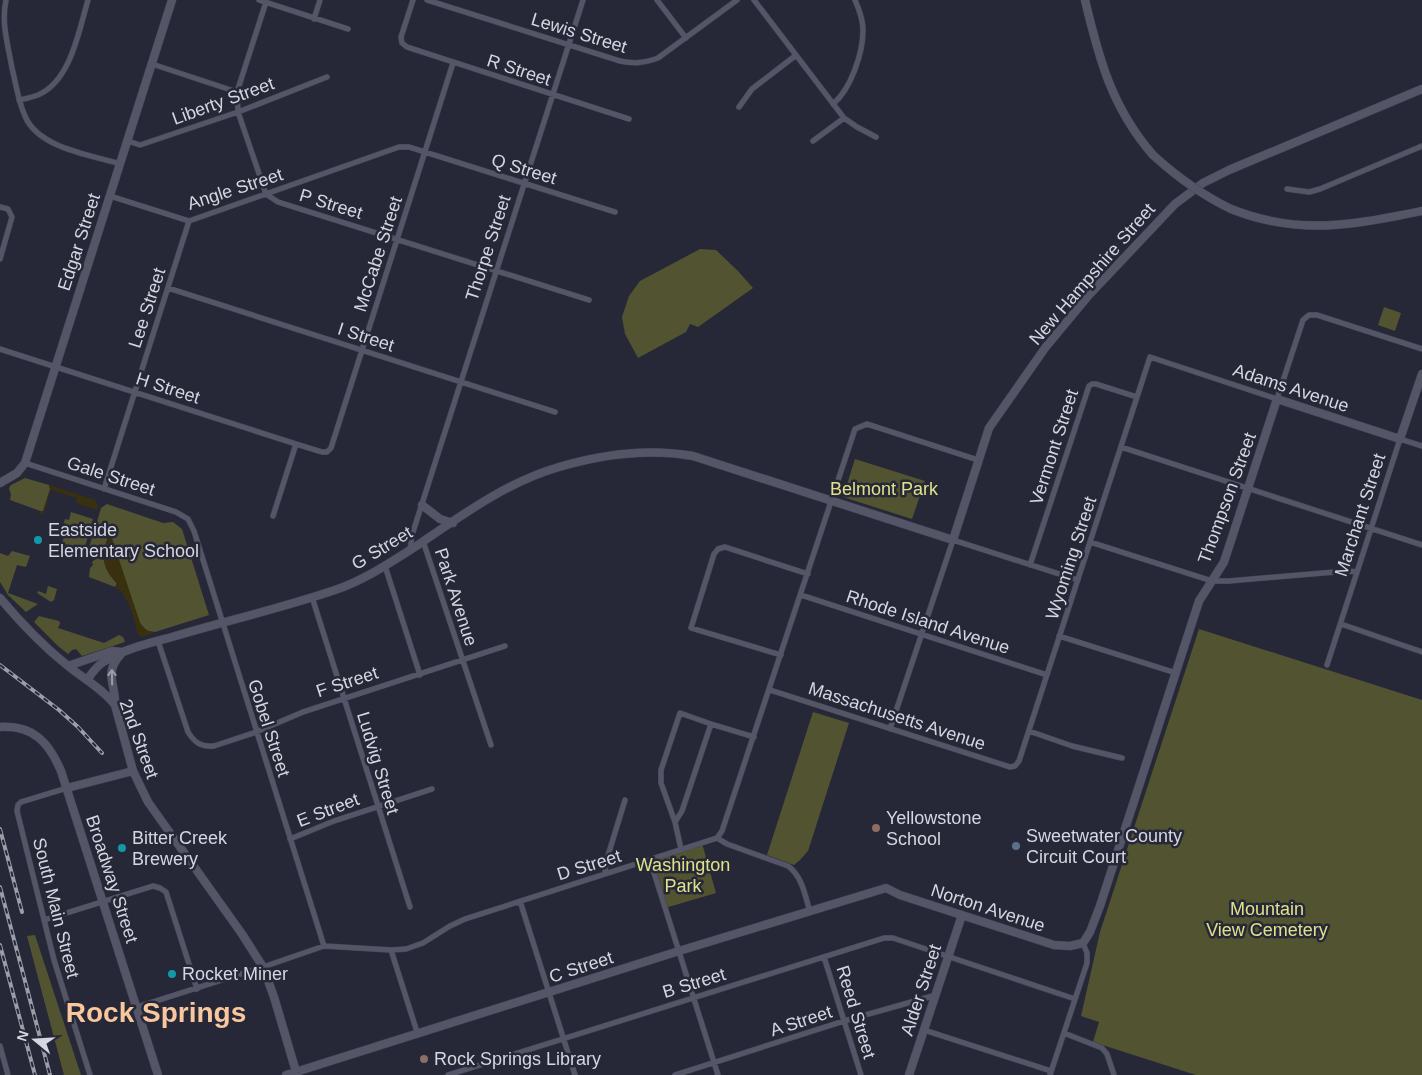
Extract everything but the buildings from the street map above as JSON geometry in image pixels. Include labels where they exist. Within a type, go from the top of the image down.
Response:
[{"type":"street","points":[[6,0],[4,28],[19,100],[25,118],[46,141],[120,164]]},
{"type":"street","points":[[19,100],[39,94],[56,82],[69,61],[88,0]]},
{"type":"street","name":"Edgar Street","points":[[0,483],[17,473],[24,463],[172,0]]},
{"type":"street","points":[[259,0],[348,29]]},
{"type":"street","points":[[314,19],[320,0]]},
{"type":"street","name":"R Street","points":[[413,0],[402,37],[402,43],[407,48],[629,118]]},
{"type":"street","name":"Lewis Street","points":[[427,0],[633,64],[645,63],[658,58],[737,0]]},
{"type":"street","name":"Thorpe Street","points":[[410,550],[412,535],[460,382],[583,0]]},
{"type":"street","points":[[657,0],[686,38]]},
{"type":"street","points":[[754,0],[844,118],[876,137]]},
{"type":"street","points":[[833,104],[842,97],[848,87],[861,48],[864,29],[861,13],[855,0]]},
{"type":"street","points":[[1084,0],[1102,68],[1129,123],[1153,155],[1190,186],[1214,201],[1269,221],[1290,225],[1322,226],[1365,222],[1422,211]]},
{"type":"street","points":[[266,2],[237,92],[238,112],[266,194]]},
{"type":"street","points":[[740,107],[752,88],[795,56]]},
{"type":"street","name":"McCabe Street","points":[[327,452],[331,448],[453,63]]},
{"type":"street","points":[[152,64],[237,92]]},
{"type":"street","name":"Liberty Street","points":[[128,141],[140,145],[238,112],[327,76]]},
{"type":"street","name":"New Hampshire Street","points":[[890,729],[989,428],[1045,348],[1090,295],[1182,197],[1203,183],[1229,170],[1422,89]]},
{"type":"street","points":[[813,141],[844,118]]},
{"type":"street","points":[[1287,189],[1309,192],[1320,190],[1422,146]]},
{"type":"street","name":"Angle Street","points":[[110,196],[189,221],[399,147],[409,147],[425,152]]},
{"type":"street","name":"Q Street","points":[[425,152],[615,212]]},
{"type":"street","name":"P Street","points":[[266,194],[278,202],[588,300]]},
{"type":"street","points":[[0,206],[8,210],[12,217],[0,259]]},
{"type":"street","name":"Lee Street","points":[[104,489],[189,221]]},
{"type":"street","name":"I Street","points":[[168,288],[555,412]]},
{"type":"street","name":"Thompson Street","points":[[1083,943],[1090,932],[1100,906],[1199,601],[1224,562],[1303,320],[1309,315],[1316,315],[1422,349]]},
{"type":"street","name":"H Street","points":[[0,349],[296,444],[327,452]]},
{"type":"street","name":"Adams Avenue","points":[[1150,357],[1422,446]]},
{"type":"street","name":"Wyoming Street","points":[[1015,766],[1019,761],[1029,731],[1150,357]]},
{"type":"street","name":"Marchant Street","points":[[1327,665],[1422,374]]},
{"type":"street","name":"Vermont Street","points":[[1030,565],[1089,386],[1096,384],[1137,397]]},
{"type":"street","points":[[810,912],[798,876],[788,866],[727,844],[717,838],[722,831],[770,690],[855,428],[867,424],[978,460]]},
{"type":"street","points":[[273,516],[296,444]]},
{"type":"street","points":[[1121,447],[1422,545]]},
{"type":"street","name":"G Street","points":[[87,680],[101,664],[123,653],[222,622],[312,597],[354,582],[385,566],[501,491],[558,467],[591,458],[655,451],[693,456],[952,540]]},
{"type":"street","name":"Gale Street","points":[[24,463],[176,512],[188,519]]},
{"type":"street","points":[[422,505],[440,519],[453,522]]},
{"type":"street","name":"Gobel Street","points":[[188,519],[194,532],[324,946]]},
{"type":"street","points":[[952,540],[1078,580]]},
{"type":"street","name":"Park Avenue","points":[[423,541],[491,745]]},
{"type":"street","points":[[1090,542],[1212,581],[1347,571],[1357,572]]},
{"type":"street","points":[[781,655],[692,628],[714,554],[718,549],[725,547],[808,574]]},
{"type":"street","points":[[385,566],[420,675]]},
{"type":"street","name":"Rhode Island Avenue","points":[[801,595],[1047,675]]},
{"type":"street","name":"Ludvig Street","points":[[312,597],[410,907]]},
{"type":"street","name":"2nd Street","points":[[0,598],[37,638],[68,666],[110,698],[115,705],[134,772],[148,802],[242,934],[263,968],[274,997],[297,1073]]},
{"type":"street","points":[[1341,624],[1422,652]]},
{"type":"street","points":[[1060,636],[1176,673]]},
{"type":"street","name":"F Street","points":[[158,641],[188,732],[193,740],[200,745],[214,746],[256,732],[303,712],[505,646]]},
{"type":"street","points":[[68,666],[112,651],[123,653]]},
{"type":"street","points":[[115,705],[110,678],[111,671],[115,661],[123,653]]},
{"type":"street","name":"Massachusetts Avenue","points":[[770,690],[1010,767],[1015,766]]},
{"type":"street","points":[[681,849],[675,822],[661,783],[661,770],[680,713],[754,737]]},
{"type":"street","points":[[675,822],[682,811],[711,724]]},
{"type":"street","name":"Broadway Street","points":[[0,727],[26,730],[48,745],[54,755],[67,788],[104,901],[158,1075]]},
{"type":"street","points":[[1029,731],[1072,746],[1122,758]]},
{"type":"street","points":[[67,788],[134,772]]},
{"type":"street","name":"South Main Street","points":[[67,788],[21,802],[18,805],[17,811],[62,987],[90,1075]]},
{"type":"street","name":"E Street","points":[[290,839],[334,821],[432,789]]},
{"type":"street","points":[[605,874],[606,862],[626,800]]},
{"type":"street","name":"D Street","points":[[137,1007],[263,968],[324,946],[391,950],[406,949],[423,944],[450,926],[465,919],[717,838]]},
{"type":"street","points":[[650,860],[718,1075]]},
{"type":"street","points":[[44,920],[153,886],[160,888],[166,892],[197,989]]},
{"type":"street","name":"Norton Avenue","points":[[886,888],[900,895],[1054,945],[1070,946],[1083,943]]},
{"type":"street","name":"C Street","points":[[286,1075],[886,888]]},
{"type":"street","points":[[520,900],[575,1075]]},
{"type":"street","name":"Alder Street","points":[[909,1075],[962,915]]},
{"type":"street","name":"B Street","points":[[448,1075],[884,938],[893,938],[1075,999]]},
{"type":"street","points":[[924,1030],[1051,1073],[1087,963],[1087,953],[1083,943]]},
{"type":"street","points":[[391,950],[418,1035]]},
{"type":"street","name":"Reed Street","points":[[824,957],[861,1075]]},
{"type":"street","name":"A Street","points":[[675,1075],[844,1021],[936,995]]},
{"type":"street","points":[[1064,1033],[1102,1048],[1107,1054],[1114,1075]]},
{"type":"street","points":[[0,1047],[8,1075]]},
{"type":"green space","points":[[700,249],[716,250],[753,288],[698,327],[690,324],[686,332],[638,358],[625,334],[622,317],[629,296],[640,281]]},
{"type":"green space","points":[[1384,307],[1401,313],[1395,331],[1378,325]]},
{"type":"green space","name":"Belmont Park","points":[[855,459],[925,481],[912,519],[843,497]]},
{"type":"green space","points":[[25,478],[49,485],[50,489],[43,512],[10,500],[9,488],[11,485]]},
{"type":"green space","points":[[107,504],[163,523],[173,522],[182,529],[209,615],[155,632],[145,628],[140,623],[109,533],[101,559],[104,560],[107,570],[117,584],[115,587],[89,577],[90,568],[93,565],[92,562],[97,558],[87,555],[95,527],[110,531],[110,529],[96,525],[101,508]]},
{"type":"green space","points":[[71,512],[93,519],[84,550],[62,543],[64,537],[60,535],[65,519],[69,520]]},
{"type":"green space","points":[[12,551],[30,556],[26,567],[17,565],[8,593],[38,604],[26,612],[8,595],[0,582],[0,553],[8,556]]},
{"type":"green space","points":[[48,586],[57,589],[54,600],[51,602],[37,593],[38,591],[46,594]]},
{"type":"green space","points":[[39,616],[59,621],[58,628],[104,643],[119,635],[123,637],[125,642],[82,656],[76,649],[68,654],[34,622]]},
{"type":"green space","name":"Mountain View Cemetery","points":[[1199,629],[1422,700],[1422,1075],[1196,1075],[1093,1042],[1099,1022],[1081,1016],[1100,932]]},
{"type":"green space","points":[[813,712],[849,723],[808,851],[794,865],[767,855]]},
{"type":"green space","name":"Washington Park","points":[[702,843],[716,893],[665,908],[650,860]]},
{"type":"green space","points":[[35,935],[81,1075],[64,1075],[27,936]]},
{"type":"sand","points":[[49,485],[95,500],[98,506],[97,510],[76,503],[77,498],[51,490],[43,515],[40,514],[43,511],[50,489]]},
{"type":"sand","points":[[110,532],[140,623],[147,631],[155,632],[142,637],[138,634],[128,601],[115,587],[117,583],[107,571],[105,565],[104,553]]},
{"type":"railway","points":[[0,665],[59,710],[102,753]]},
{"type":"railway","points":[[0,829],[22,912]]},
{"type":"railway","points":[[0,887],[50,1075]]},
{"type":"railway","points":[[0,945],[35,1075]]},
{"type":"place","name":"Eastside Elementary School","points":[[38,540]]},
{"type":"place","name":"Yellowstone School","points":[[876,828]]},
{"type":"place","name":"Sweetwater County Circuit Court","points":[[1016,846]]},
{"type":"place","name":"Bitter Creek Brewery","points":[[122,848]]},
{"type":"place","name":"Rocket Miner","points":[[172,974]]},
{"type":"place","name":"Rock Springs Library","points":[[424,1059]]},
{"type":"district","name":"Rock Springs","points":[[156,1012]]}]
